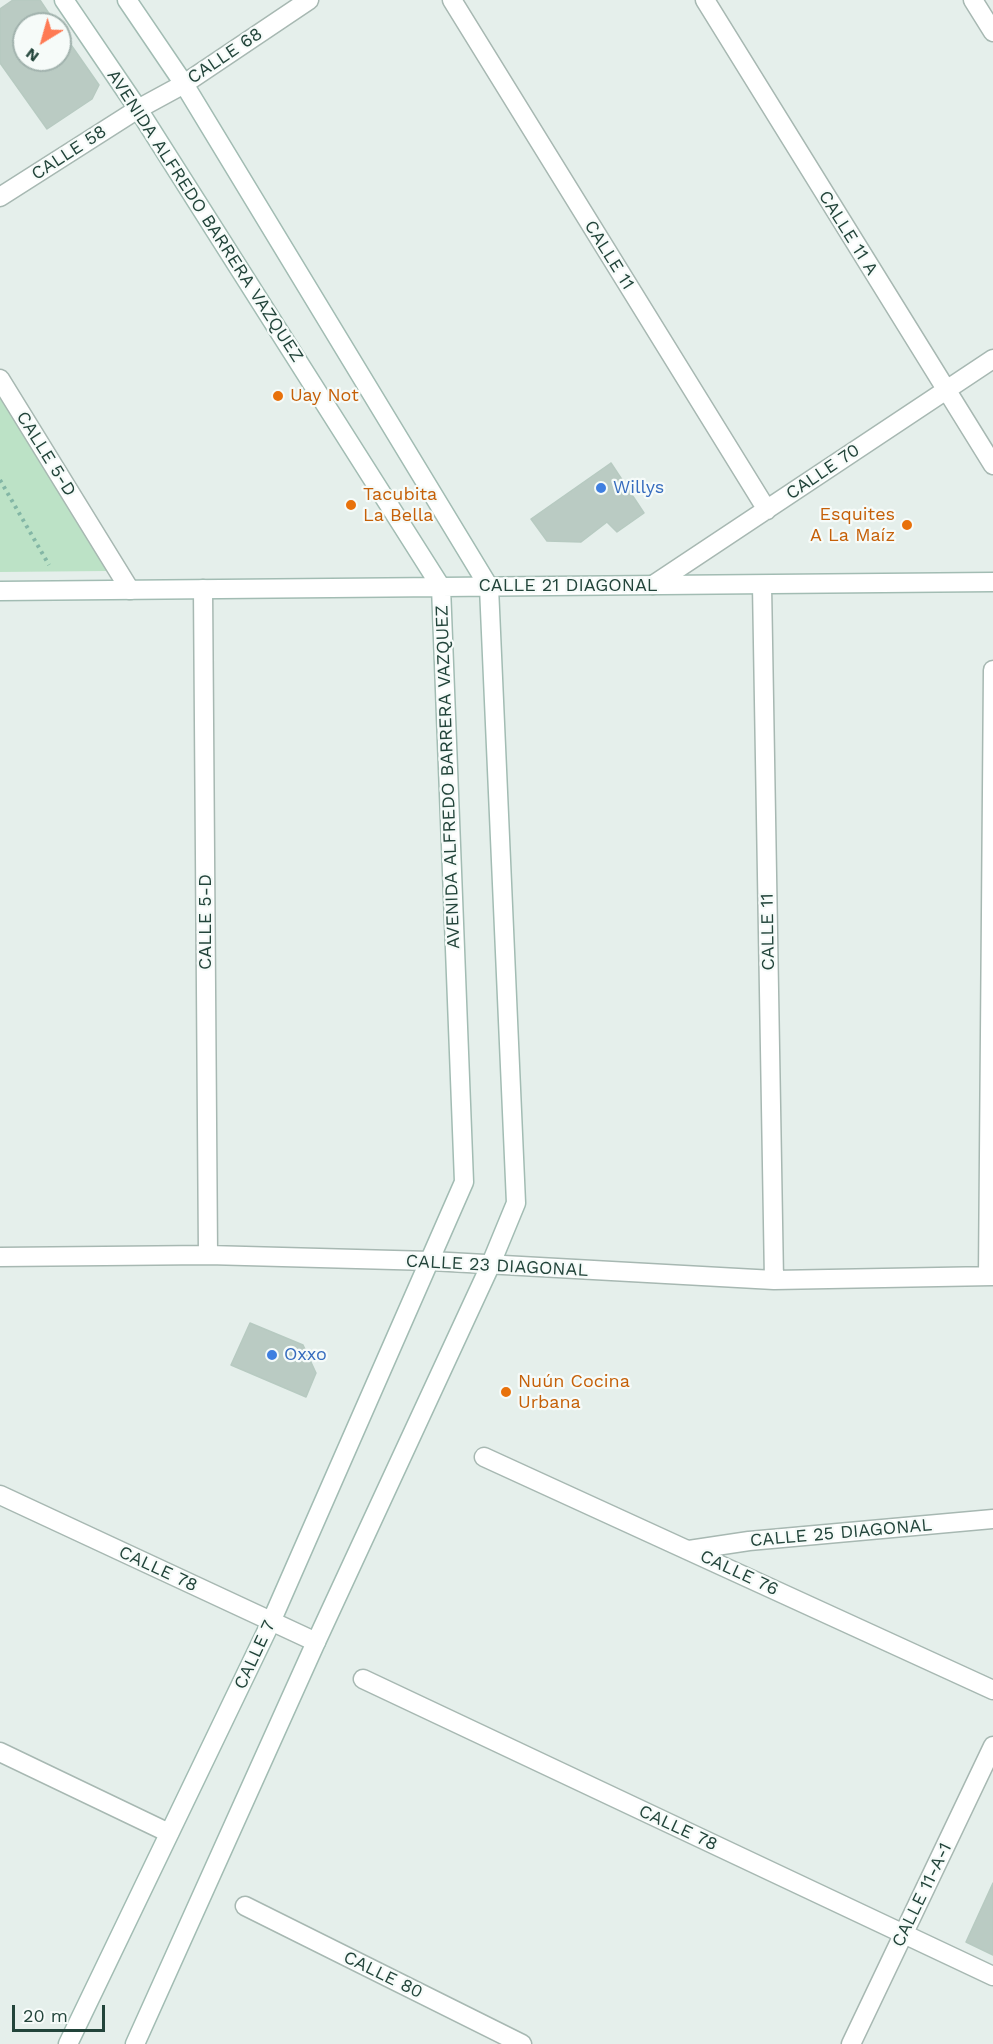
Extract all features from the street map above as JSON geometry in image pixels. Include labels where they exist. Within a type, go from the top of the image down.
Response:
[{"type":"street","name":"AVENIDA ALFREDO BARRERA VAZQUEZ","points":[[64,0],[138,108],[441,587],[464,1182],[431,1261]]},
{"type":"street","points":[[127,0],[184,84],[489,587],[516,1203],[490,1266],[316,1642],[135,2044]]},
{"type":"street","name":"CALLE 68","points":[[138,108],[184,84],[309,0]]},
{"type":"street","name":"CALLE 11","points":[[452,0],[767,510]]},
{"type":"street","name":"CALLE 11 A","points":[[705,0],[993,465]]},
{"type":"street","points":[[974,0],[993,32]]},
{"type":"street","name":"CALLE 58","points":[[0,197],[138,108]]},
{"type":"street","name":"CALLE 70","points":[[653,585],[993,359]]},
{"type":"street","name":"CALLE 5-D","points":[[0,379],[130,590]]},
{"type":"street","name":"CALLE 21 DIAGONAL","points":[[0,591],[993,582]]},
{"type":"street","name":"CALLE 11","points":[[762,585],[774,1280]]},
{"type":"street","name":"CALLE 5-D","points":[[203,589],[208,1255]]},
{"type":"street","points":[[991,1276],[993,670]]},
{"type":"street","name":"CALLE 23 DIAGONAL","points":[[0,1257],[208,1255],[431,1261],[774,1280],[991,1276]]},
{"type":"street","name":"CALLE 7","points":[[68,2044],[270,1622],[431,1261]]},
{"type":"street","name":"CALLE 76","points":[[484,1457],[993,1690]]},
{"type":"street","name":"CALLE 78","points":[[0,1495],[316,1642]]},
{"type":"street","name":"CALLE 25 DIAGONAL","points":[[689,1550],[749,1541],[993,1519]]},
{"type":"street","name":"CALLE 78","points":[[363,1679],[993,1977]]},
{"type":"street","name":"CALLE 11-A-1","points":[[851,2044],[993,1746]]},
{"type":"street","points":[[0,1752],[169,1833]]},
{"type":"street","name":"CALLE 80","points":[[245,1906],[522,2044]]},
{"type":"path","points":[[0,480],[52,571]]},
{"type":"green space","points":[[0,385],[107,571],[0,572]]},
{"type":"building","points":[[13,0],[40,0],[48,12],[12,12],[12,72],[72,72],[72,46],[99,85],[92,99],[47,129],[0,63],[0,9]]},
{"type":"building","name":"Willys","points":[[611,463],[644,513],[617,532],[607,522],[581,542],[547,541],[531,519]]},
{"type":"building","name":"Oxxo","points":[[250,1323],[303,1345],[316,1373],[306,1397],[231,1365]]},
{"type":"building","points":[[993,1883],[993,1955],[966,1942]]},
{"type":"place","name":"Uay Not","points":[[278,396]]},
{"type":"place","name":"Willys","points":[[601,488]]},
{"type":"place","name":"Tacubita La Bella","points":[[351,505]]},
{"type":"place","name":"Esquites A La Maíz","points":[[907,525]]},
{"type":"place","name":"Oxxo","points":[[272,1355]]},
{"type":"place","name":"Nuún Cocina Urbana","points":[[506,1392]]}]
